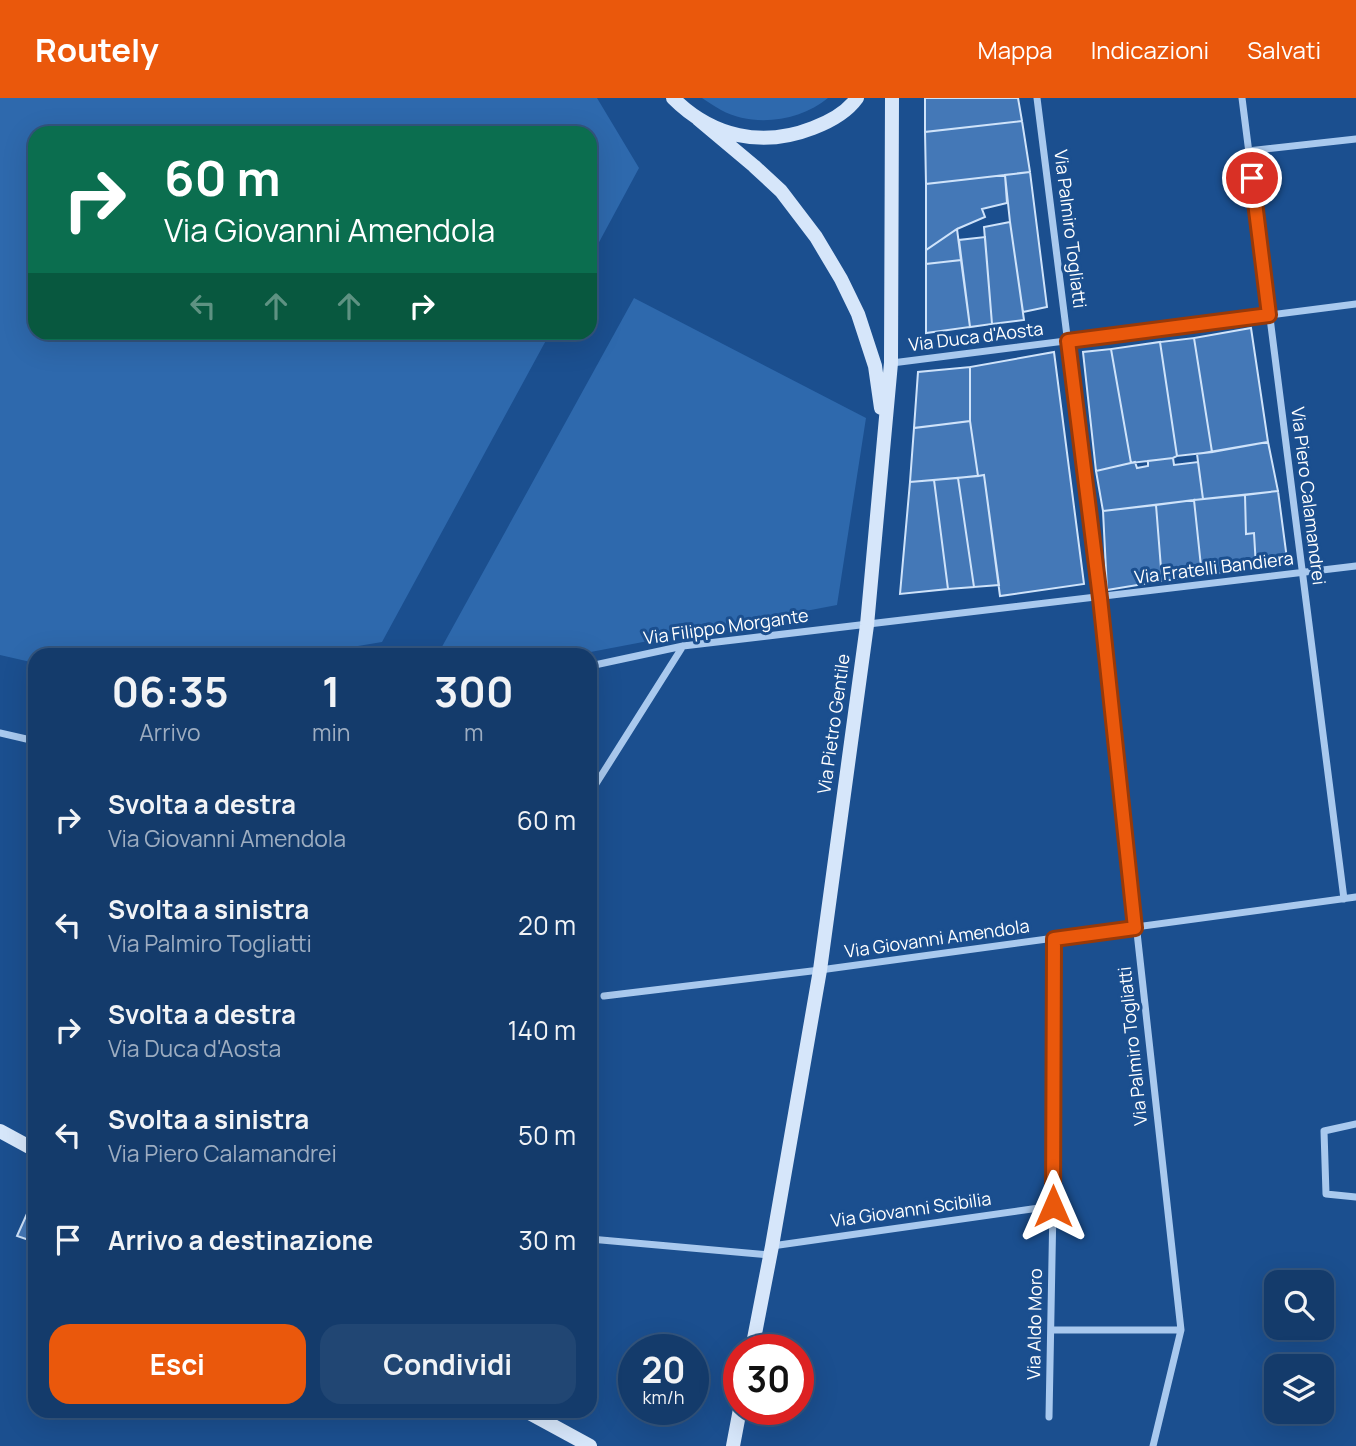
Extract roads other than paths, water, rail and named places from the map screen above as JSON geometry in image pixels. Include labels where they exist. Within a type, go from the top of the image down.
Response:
[{"type":"street","points":[[673,98],[781,191],[816,237],[858,314],[875,366],[884,430]]},
{"type":"street","points":[[698,119],[729,133],[762,139],[795,135],[826,123],[857,98]]},
{"type":"street","name":"Via Pietro Gentile","points":[[755,1334],[820,971],[867,625],[891,363],[892,98]]},
{"type":"street","name":"Via Palmiro Togliatti","points":[[1037,98],[1100,598],[1181,1330],[1153,1446]]},
{"type":"street","name":"Via Piero Calamandrei","points":[[1241,98],[1344,899]]},
{"type":"street","points":[[1248,151],[1356,139]]},
{"type":"street","name":"Via Duca d'Aosta","points":[[875,366],[1356,304]]},
{"type":"street","name":"Via Fratelli Bandiera","points":[[867,625],[1356,566]]},
{"type":"street","name":"Via Filippo Morgante","points":[[597,664],[683,646],[867,625]]},
{"type":"street","points":[[597,782],[683,646]]},
{"type":"street","points":[[0,733],[28,739]]},
{"type":"street","name":"Via Giovanni Amendola","points":[[604,996],[820,971],[1356,897]]},
{"type":"street","name":"Via Aldo Moro","points":[[1049,1417],[1054,939]]},
{"type":"street","points":[[1356,1124],[1324,1131],[1326,1194],[1356,1196]]},
{"type":"street","points":[[0,1131],[28,1146]]},
{"type":"street","name":"Via Giovanni Scibilia","points":[[597,1239],[771,1250],[1053,1206]]},
{"type":"street","points":[[1052,1330],[1181,1330]]},
{"type":"street","points":[[539,1418],[590,1446]]},
{"type":"street","points":[[733,1446],[737,1425]]}]
